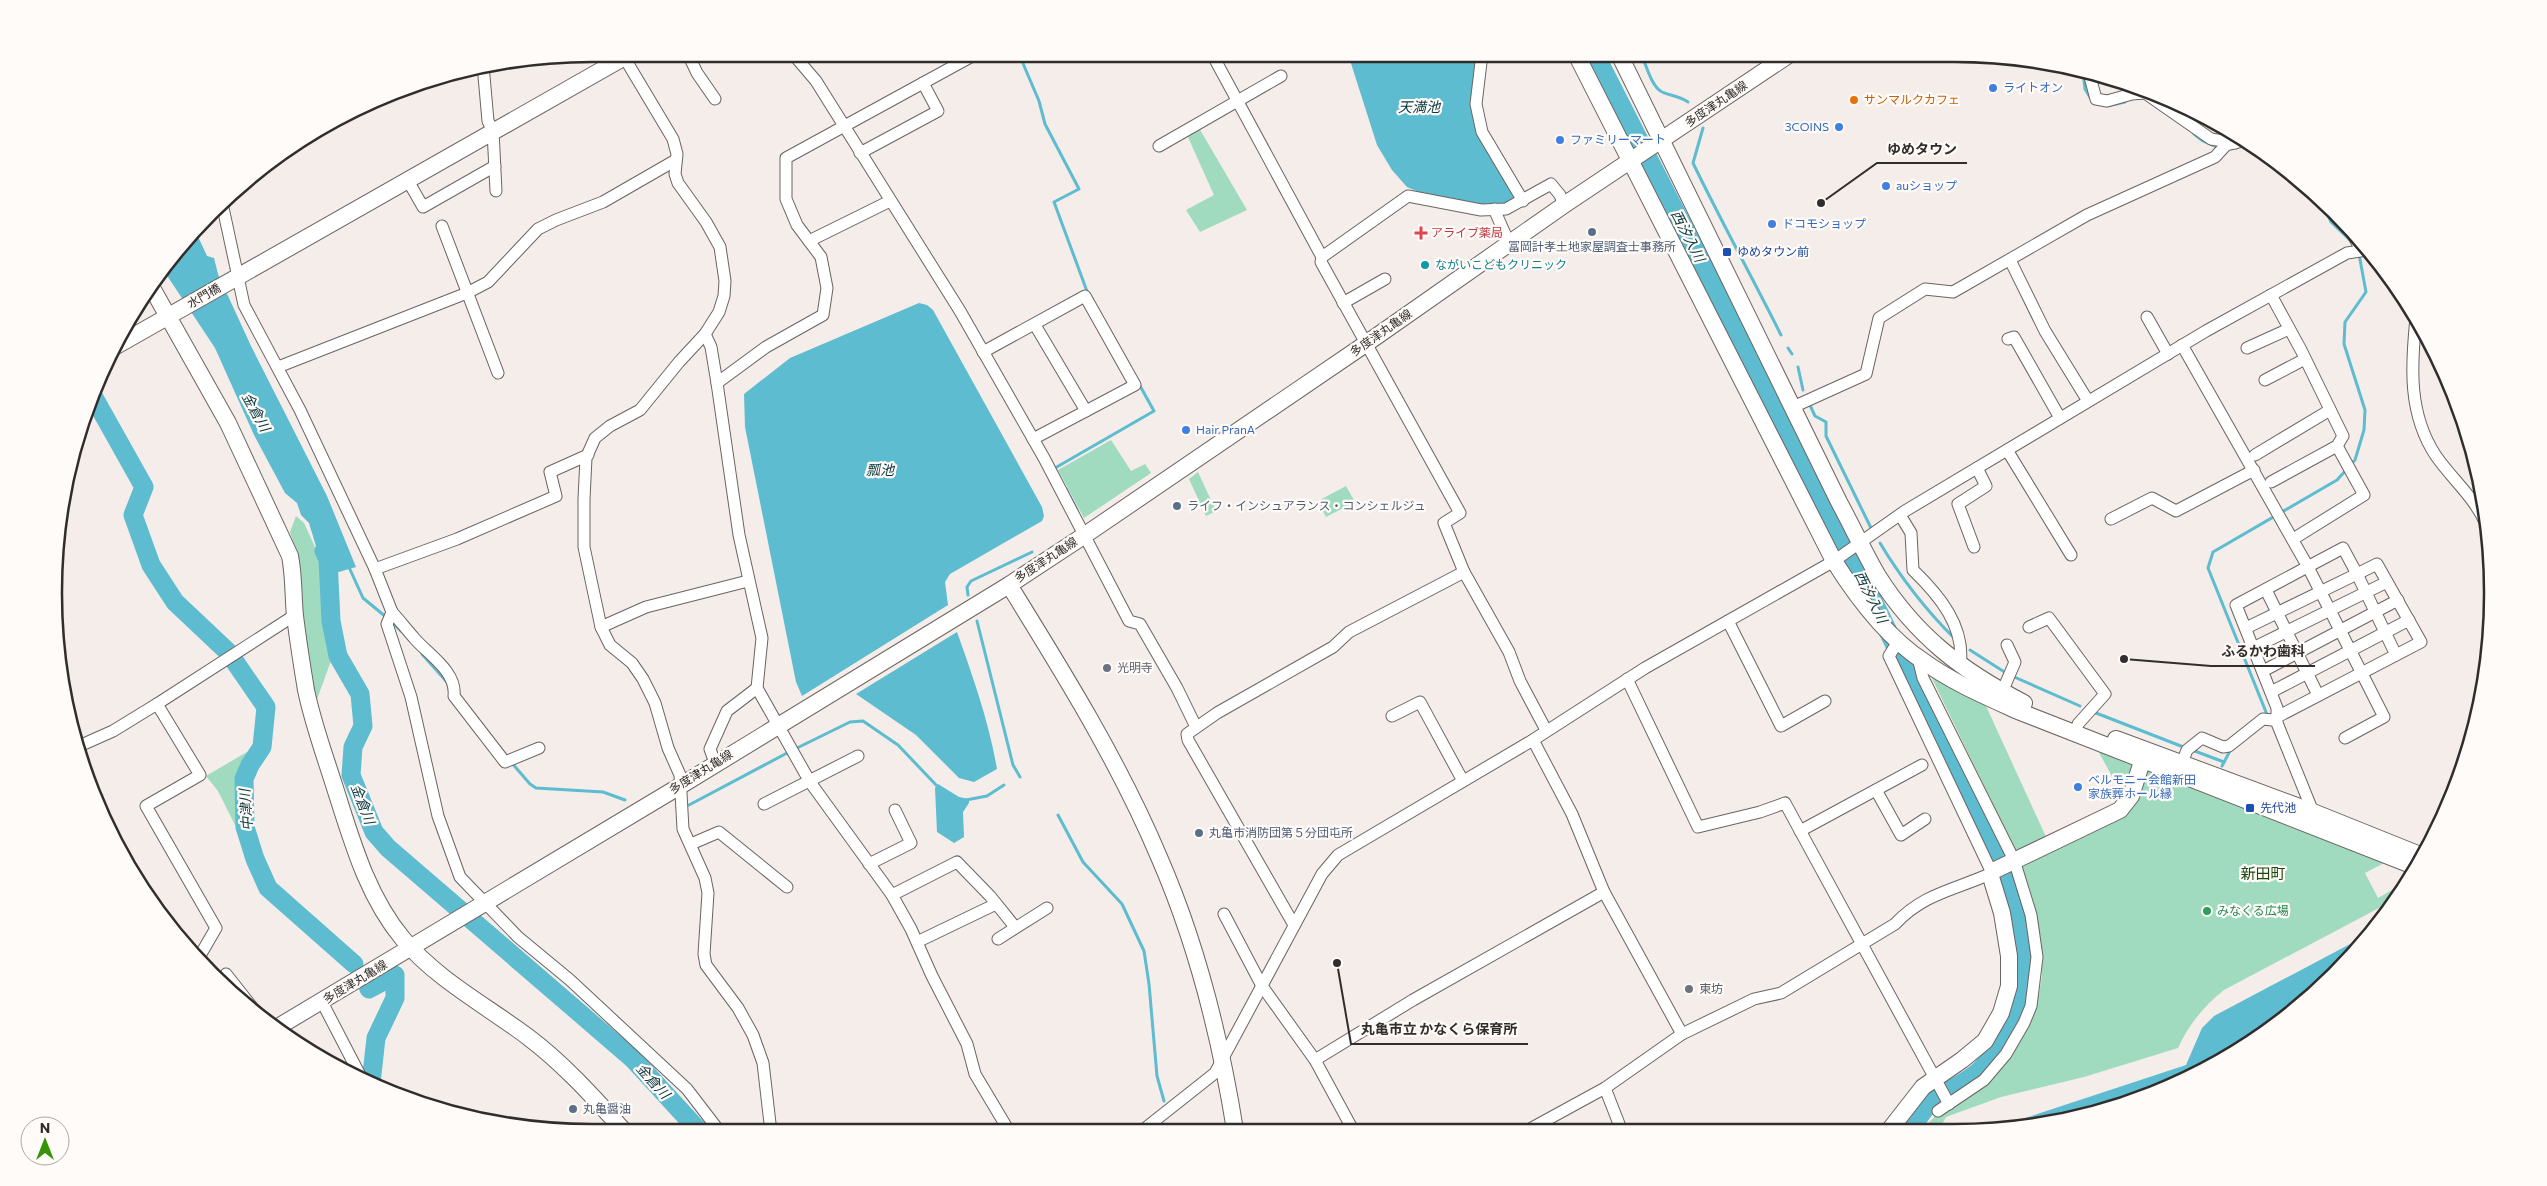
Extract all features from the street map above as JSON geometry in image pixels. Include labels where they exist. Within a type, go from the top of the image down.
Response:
[{"type":"street","name":"水門橋","points":[[128,339],[615,62]]},
{"type":"street","points":[[631,62],[676,146],[675,174],[678,183],[706,222],[721,254],[724,296],[718,312],[705,334],[679,362],[640,410],[610,426],[595,438],[588,455],[584,499],[584,547],[601,627],[610,645],[632,662],[652,695],[668,748],[680,775],[683,829],[705,878],[708,893],[704,954],[706,965],[738,1008],[754,1035],[763,1063],[770,1124]]},
{"type":"street","points":[[692,62],[715,99]]},
{"type":"street","points":[[800,62],[816,81],[960,311],[1033,439],[1129,622],[1140,624],[1177,688],[1196,727]]},
{"type":"street","points":[[717,384],[766,347],[822,315],[828,288],[821,257],[797,225],[786,199],[786,158],[962,62]]},
{"type":"street","points":[[1216,62],[1322,257],[1321,262],[1460,513],[1444,523],[1464,572],[1509,652],[1520,681],[1546,730]]},
{"type":"street","points":[[1481,62],[1476,104],[1482,132],[1523,201]]},
{"type":"street","points":[[1581,62],[1634,157],[1838,559],[1873,614],[1899,640],[1916,656],[1986,697],[2076,729],[2144,756],[2185,759],[2409,864]]},
{"type":"street","points":[[1623,62],[1658,143],[1793,407],[1858,545],[1877,574],[1908,617],[1934,645],[1960,666],[2002,692],[2076,729]]},
{"type":"street","name":"多度津丸亀線","points":[[284,1024],[680,786],[778,724],[1009,585],[1367,343],[1634,157],[1658,143],[1778,62]]},
{"type":"street","points":[[484,74],[488,121],[493,131],[496,191]]},
{"type":"street","points":[[1160,146],[1281,76]]},
{"type":"street","points":[[2091,81],[2096,100],[2107,101],[2133,94]]},
{"type":"street","points":[[860,153],[938,111],[923,84]]},
{"type":"street","points":[[2163,106],[2211,139],[2234,143]]},
{"type":"street","points":[[1793,407],[1866,374],[1879,318],[1925,289],[1953,292],[2087,215],[2214,157],[2235,143]]},
{"type":"street","points":[[278,367],[467,293],[488,282],[538,229],[603,202],[676,160]]},
{"type":"street","points":[[407,180],[423,207],[496,166]]},
{"type":"street","points":[[1322,257],[1408,196],[1481,210],[1506,209],[1551,184],[1560,195],[1564,205]]},
{"type":"street","points":[[809,241],[890,201]]},
{"type":"street","points":[[1494,209],[1510,243]]},
{"type":"street","points":[[224,212],[244,305],[278,367],[375,569],[411,697],[438,816],[460,877],[487,902],[518,937],[570,980],[687,1089],[714,1124]]},
{"type":"street","points":[[442,226],[498,373]]},
{"type":"street","points":[[1151,1124],[1215,1073],[1322,874],[1338,855],[1533,740],[1628,679],[1838,559],[1900,515],[2182,345],[2347,253],[2359,251]]},
{"type":"street","points":[[2010,260],[2046,331],[2088,401]]},
{"type":"street","points":[[1344,303],[1385,279]]},
{"type":"street","points":[[155,293],[170,315],[228,423],[290,556],[294,577],[295,615],[306,691],[316,729],[357,855],[376,898],[403,939],[412,948],[455,985],[542,1049],[617,1124]]},
{"type":"street","points":[[2270,295],[2289,328],[2343,436],[2337,446],[2271,482]]},
{"type":"street","points":[[983,352],[1036,325],[1086,296],[1136,385],[1033,439]]},
{"type":"street","points":[[2147,317],[2168,354]]},
{"type":"street","points":[[1036,325],[1086,411]]},
{"type":"street","points":[[2248,348],[2289,328]]},
{"type":"street","points":[[2415,331],[2411,377],[2414,399],[2425,435],[2437,457],[2462,487],[2478,511]]},
{"type":"street","points":[[705,334],[711,347],[733,499],[748,581],[762,638],[757,688],[810,782],[892,894],[968,1044],[975,1074],[1005,1124]]},
{"type":"street","points":[[2008,339],[2014,337],[2060,418]]},
{"type":"street","points":[[2182,345],[2308,567],[2384,717],[2345,738]]},
{"type":"street","points":[[2265,380],[2305,359]]},
{"type":"street","points":[[2255,455],[2330,410]]},
{"type":"street","points":[[2298,536],[2364,495],[2337,446]]},
{"type":"street","points":[[2007,450],[2071,555]]},
{"type":"street","points":[[375,569],[457,539],[556,496],[550,472],[588,455]]},
{"type":"street","points":[[1974,547],[1958,504],[1986,486],[1977,468]]},
{"type":"street","points":[[2111,519],[2152,498],[2176,511],[2254,470]]},
{"type":"street","points":[[1900,515],[1911,532],[1913,570],[1936,592],[1954,623],[1962,650],[1960,666]]},
{"type":"street","points":[[2271,718],[2277,708],[2236,605],[2343,548],[2396,655]]},
{"type":"street","points":[[2185,759],[2202,738],[2223,747],[2229,746],[2271,718],[2318,696],[2421,642],[2377,564],[2246,628]]},
{"type":"street","points":[[1294,925],[1188,740],[1187,734],[1333,647],[1349,632],[1464,572]]},
{"type":"street","points":[[601,627],[646,607],[748,581]]},
{"type":"street","points":[[2254,648],[2387,582]]},
{"type":"street","points":[[1009,585],[1107,750],[1160,857],[1192,944],[1223,1060],[1234,1124]]},
{"type":"street","points":[[2266,590],[2318,696]]},
{"type":"street","points":[[2262,671],[2398,600]]},
{"type":"street","points":[[85,743],[113,730],[157,704],[295,615]]},
{"type":"street","points":[[390,618],[408,628],[413,638],[446,670],[455,692],[512,759],[539,748]]},
{"type":"street","points":[[2029,627],[2049,618],[2105,694],[2076,729]]},
{"type":"street","points":[[2271,692],[2409,620]]},
{"type":"street","points":[[1728,621],[1782,726],[1825,701]]},
{"type":"street","points":[[1899,640],[1889,656],[1993,871],[1991,878],[2004,920],[2009,956],[2009,986],[1994,1029],[1985,1041],[1937,1081],[1924,1087],[1904,1120]]},
{"type":"street","points":[[2002,692],[2015,662],[2007,645]]},
{"type":"street","points":[[1916,656],[1923,678],[2014,860],[2031,916],[2037,957],[2031,1006],[2017,1036],[1984,1080],[1938,1111]]},
{"type":"street","points":[[1628,679],[1698,827],[1760,812],[1785,803],[1949,1104]]},
{"type":"street","points":[[716,763],[710,749],[727,711],[757,688]]},
{"type":"street","points":[[1392,716],[1420,702],[1463,781]]},
{"type":"street","points":[[157,704],[200,774],[146,806],[216,928],[202,952]]},
{"type":"street","points":[[2271,718],[2276,723],[2311,819]]},
{"type":"street","points":[[1533,740],[1572,814],[1604,892],[1682,1034]]},
{"type":"street","points":[[764,804],[858,756]]},
{"type":"street","points":[[1539,1124],[1605,1088],[1682,1034],[1754,999],[1781,993],[1895,924],[1910,908],[1940,892],[1993,871],[2120,810],[2131,796],[2144,756]]},
{"type":"street","points":[[1800,831],[1922,765]]},
{"type":"street","points":[[1876,790],[1901,835],[1925,820]]},
{"type":"street","points":[[869,864],[911,844],[896,810]]},
{"type":"street","points":[[2311,819],[2416,854]]},
{"type":"street","points":[[691,844],[719,832],[787,887]]},
{"type":"street","points":[[892,894],[957,862],[996,904],[1015,928]]},
{"type":"street","points":[[1315,1060],[1413,1000],[1604,892]]},
{"type":"street","points":[[917,942],[996,904]]},
{"type":"street","points":[[998,939],[1048,908]]},
{"type":"street","points":[[1224,914],[1262,986],[1315,1060],[1350,1124]]},
{"type":"street","points":[[226,974],[231,981]]},
{"type":"street","points":[[322,1002],[356,1068]]},
{"type":"street","points":[[1605,1088],[1619,1124]]},
{"type":"green space","points":[[1199,128],[1247,210],[1200,232],[1186,210],[1214,195],[1187,135]]},
{"type":"green space","points":[[1111,440],[1131,471],[1145,464],[1151,473],[1084,518],[1058,470]]},
{"type":"green space","points":[[1198,472],[1216,511],[1206,516],[1189,479]]},
{"type":"green space","points":[[1346,486],[1355,502],[1326,517],[1318,501]]},
{"type":"green space","points":[[296,516],[304,523],[321,560],[332,658],[316,702],[303,625],[297,553],[290,532]]},
{"type":"green space","points":[[1928,670],[1986,706],[2047,839],[2124,798],[2097,749],[2386,862],[2365,873],[2378,898],[2395,888],[2382,906],[2224,990],[2198,1016],[2178,1048],[2084,1077],[2001,1097],[1946,1117],[1942,1124],[1927,1124],[1944,1108],[1960,1098],[2026,1025],[2039,994],[2042,976],[2037,920],[2030,891],[2017,854]]},
{"type":"green space","points":[[247,752],[255,752],[243,778],[242,826],[235,825],[218,791],[206,776]]},
{"type":"water","name":"天満池","points":[[1351,62],[1479,62],[1473,116],[1475,125],[1517,198],[1515,201],[1487,207],[1421,193],[1407,187],[1392,170],[1377,145]]},
{"type":"water","points":[[199,238],[207,256],[214,258],[218,274],[251,346],[327,496],[356,567],[325,576],[309,523],[301,515],[297,503],[285,493],[254,435],[215,348],[168,276]]},
{"type":"water","name":"瓢池","points":[[919,303],[927,305],[933,310],[1042,507],[1044,516],[1042,521],[950,574],[945,582],[948,605],[802,696],[796,682],[745,427],[744,394],[790,358]]},
{"type":"water","points":[[957,632],[985,717],[997,769],[974,782],[959,778],[916,735],[856,694]]},
{"type":"water","points":[[938,784],[959,797],[969,799],[969,803],[963,812],[964,837],[954,843],[937,832],[935,788]]},
{"type":"water","points":[[2354,942],[2304,992],[2277,1014],[2249,1034],[2189,1069],[2125,1095],[2057,1113],[2022,1119],[2186,1065],[2202,1028],[2214,1016]]},
{"type":"waterway","points":[[1022,62],[1039,101],[1045,124],[1079,189],[1054,202],[1088,294]]},
{"type":"waterway","name":"西汐入川","points":[[1599,62],[1840,534],[2002,862],[2011,886],[2023,934],[2025,958],[2024,982],[2019,1006],[2010,1029],[1983,1067],[1968,1079],[1935,1099],[1927,1106],[1915,1124]]},
{"type":"waterway","points":[[1644,62],[1658,89],[1688,102]]},
{"type":"waterway","points":[[2084,79],[2085,89],[2091,99]]},
{"type":"waterway","points":[[2107,106],[2125,102]]},
{"type":"waterway","points":[[1703,128],[1693,163],[1781,335]]},
{"type":"waterway","points":[[2194,134],[2203,141],[2219,148]]},
{"type":"waterway","points":[[2329,218],[2351,241]]},
{"type":"waterway","points":[[2351,464],[2355,460],[2364,430],[2365,410],[2344,344],[2345,322],[2366,292],[2359,254]]},
{"type":"waterway","points":[[1788,348],[1792,354]]},
{"type":"waterway","points":[[1798,367],[1803,390]]},
{"type":"waterway","points":[[1055,468],[1154,411],[1139,384]]},
{"type":"waterway","points":[[1809,403],[1815,416],[1826,422],[1826,436],[1871,528]]},
{"type":"waterway","name":"中津川","points":[[98,404],[144,487],[133,515],[151,565],[175,602],[228,652]]},
{"type":"waterway","points":[[2268,717],[2208,568],[2213,552],[2337,480],[2347,469]]},
{"type":"waterway","points":[[1066,489],[1077,510]]},
{"type":"waterway","points":[[1880,543],[1914,593],[1954,638]]},
{"type":"waterway","name":"金倉川","points":[[324,551],[328,559],[331,621],[338,656],[360,694],[363,726],[353,747],[351,775],[374,832],[388,848],[633,1059],[693,1124]]},
{"type":"waterway","points":[[968,595],[967,587],[971,581],[1032,552]]},
{"type":"waterway","points":[[348,565],[363,598],[386,617]]},
{"type":"waterway","points":[[391,621],[401,631]]},
{"type":"waterway","points":[[977,621],[1013,765],[1020,777]]},
{"type":"waterway","points":[[1970,650],[2006,673]]},
{"type":"waterway","points":[[422,654],[446,681]]},
{"type":"waterway","name":"中津川","points":[[233,659],[266,707],[262,747],[250,765],[244,779],[245,827],[255,859],[268,888],[354,964]]},
{"type":"waterway","points":[[2012,676],[2080,706]]},
{"type":"waterway","points":[[2096,713],[2186,748]]},
{"type":"waterway","points":[[795,749],[850,722],[863,721],[898,745],[938,787]]},
{"type":"waterway","points":[[2222,766],[2231,749]]},
{"type":"waterway","points":[[2192,750],[2224,762]]},
{"type":"waterway","points":[[689,805],[789,752]]},
{"type":"waterway","points":[[511,762],[530,784],[536,788],[603,792],[625,800]]},
{"type":"waterway","points":[[966,800],[987,796],[1004,785]]},
{"type":"waterway","points":[[1058,815],[1083,862],[1122,904],[1144,951],[1149,984],[1157,1076],[1164,1101]]},
{"type":"waterway","name":"中津川","points":[[368,986],[369,989],[395,975],[395,998],[376,1038],[372,1075]]},
{"type":"place","name":"ライトオン","points":[[1993,88]]},
{"type":"place","name":"サンマルクカフェ","points":[[1854,100]]},
{"type":"place","name":"3COINS","points":[[1839,127]]},
{"type":"place","name":"ファミリーマート","points":[[1560,140]]},
{"type":"place","name":"auショップ","points":[[1886,186]]},
{"type":"place","name":"ゆめタウン","points":[[1821,203]]},
{"type":"place","name":"ドコモショップ","points":[[1772,224]]},
{"type":"place","name":"冨岡計孝土地家屋調査士事務所","points":[[1592,232]]},
{"type":"place","name":"アライブ薬局","points":[[1421,233]]},
{"type":"place","name":"ゆめタウン前","points":[[1727,252]]},
{"type":"place","name":"ながいこどもクリニック","points":[[1425,265]]},
{"type":"place","name":"Hair PranA","points":[[1186,430]]},
{"type":"place","name":"ライフ・インシュアランス・コンシェルジュ","points":[[1177,506]]},
{"type":"place","name":"ふるかわ歯科","points":[[2124,659]]},
{"type":"place","name":"光明寺","points":[[1107,668]]},
{"type":"place","name":"ベルモニー会館新田 家族葬ホール縁","points":[[2078,787]]},
{"type":"place","name":"先代池","points":[[2250,808]]},
{"type":"place","name":"丸亀市消防団第５分団屯所","points":[[1199,833]]},
{"type":"place","name":"みなくる広場","points":[[2207,911]]},
{"type":"place","name":"丸亀市立 かなくら保育所","points":[[1337,963]]},
{"type":"place","name":"東坊","points":[[1689,989]]},
{"type":"place","name":"丸亀醤油","points":[[573,1109]]},
{"type":"district","name":"新田町","points":[[2263,874]]}]
